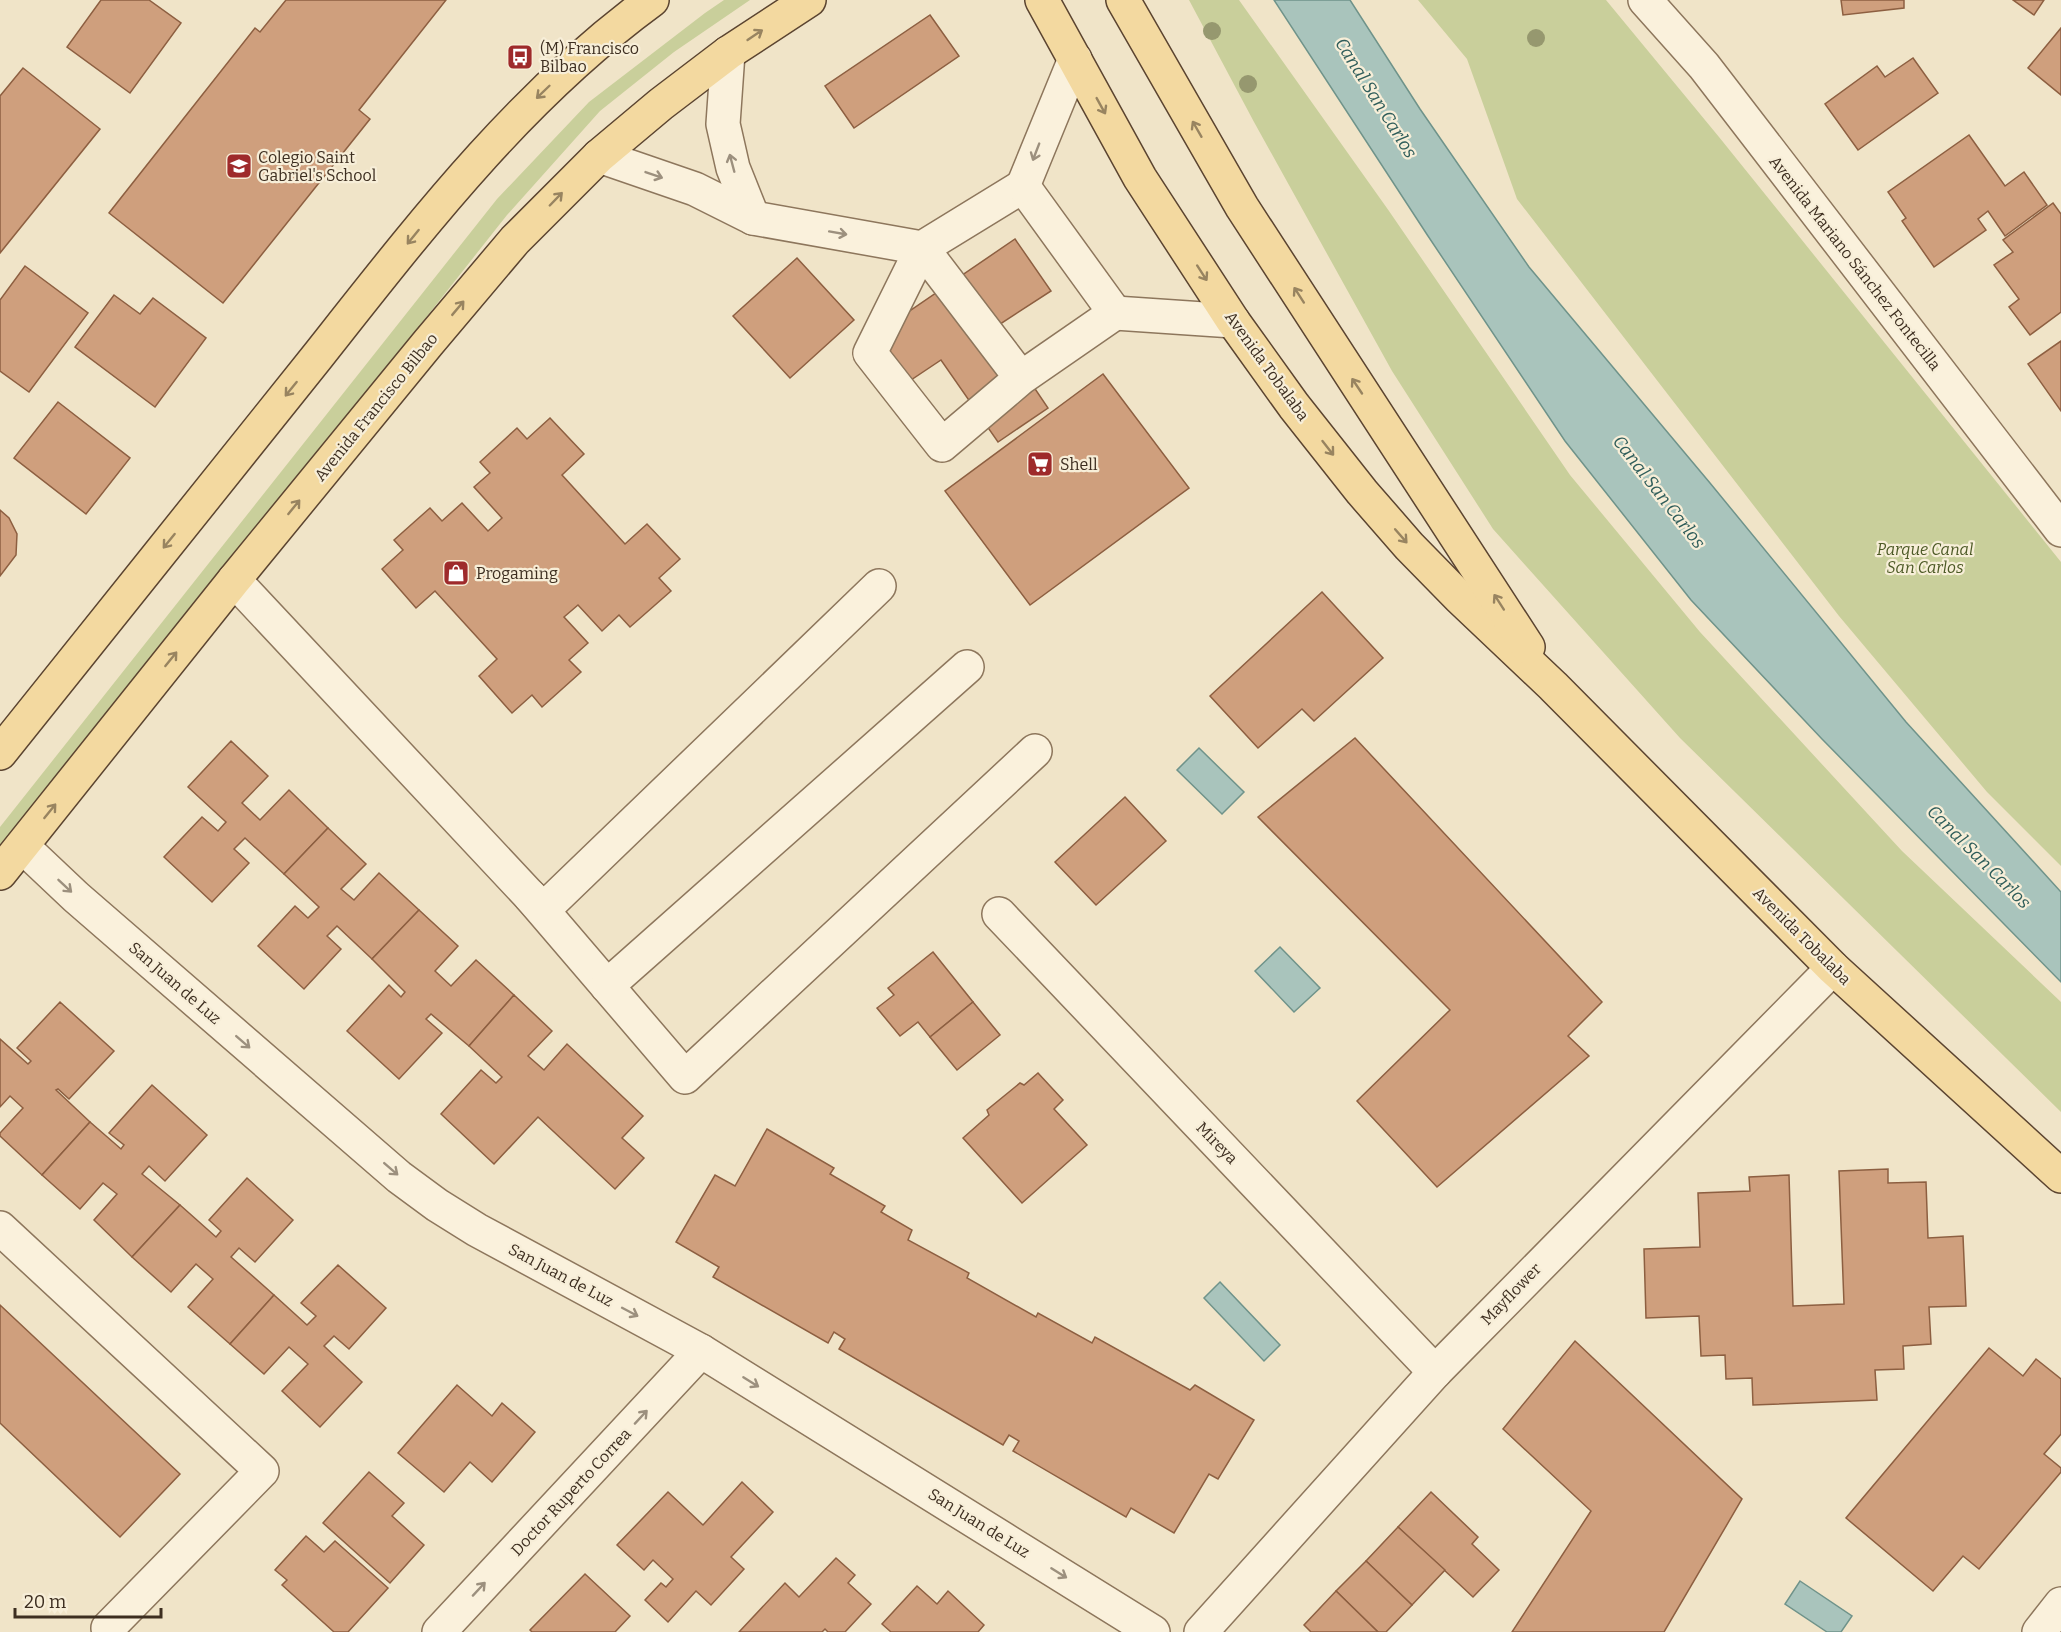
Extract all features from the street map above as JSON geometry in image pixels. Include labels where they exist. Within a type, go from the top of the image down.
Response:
[{"type":"main road","points":[[0,753],[473,165],[519,115],[568,68],[652,0]]},
{"type":"main road","name":"Avenida Francisco Bilbao","points":[[0,873],[234,580],[515,240],[598,156],[661,104],[728,53],[809,0]]},
{"type":"main road","name":"Avenida Tobalaba","points":[[1041,0],[1140,178],[1233,321],[1294,406],[1362,492],[1458,597],[1553,686],[1833,968],[2061,1176]]},
{"type":"main road","name":"Avenida Tobalaba","points":[[1123,0],[1242,207],[1553,686]]},
{"type":"street","name":"Avenida Mariano Sánchez Fontecilla","points":[[1645,0],[1704,66],[2061,530]]},
{"type":"street","points":[[728,53],[723,124],[733,168],[753,218]]},
{"type":"street","points":[[1075,59],[1023,186],[922,248],[870,353],[942,446],[1021,378],[1115,313],[1233,321]]},
{"type":"street","points":[[598,156],[695,189],[753,218],[922,248],[1021,378]]},
{"type":"street","points":[[1023,186],[1115,313]]},
{"type":"street","points":[[234,580],[543,909],[879,586]]},
{"type":"street","points":[[607,986],[967,667]]},
{"type":"street","points":[[530,896],[685,1077],[1035,750]]},
{"type":"street","name":"San Juan de Luz","points":[[22,846],[85,904],[399,1177],[437,1205],[477,1230],[701,1351],[1154,1632]]},
{"type":"street","name":"Mireya","points":[[999,914],[1435,1372]]},
{"type":"street","name":"Mayflower","points":[[1201,1632],[1435,1372],[1833,968]]},
{"type":"street","points":[[0,1228],[262,1471],[108,1628]]},
{"type":"street","name":"Doctor Ruperto Correa","points":[[439,1632],[701,1351]]},
{"type":"street","points":[[2039,1632],[2061,1604]]},
{"type":"green space","points":[[724,0],[750,0],[674,52],[600,111],[507,215],[0,857],[0,827],[497,199],[589,102]]},
{"type":"green space","points":[[1189,0],[1239,0],[1389,211],[1570,475],[1700,632],[1902,851],[2061,1002],[2061,1112],[1680,738],[1493,529],[1392,371]]},
{"type":"green space","name":"Parque Canal San Carlos","points":[[1418,0],[1606,0],[2061,562],[2061,866],[1987,792],[1839,616],[1517,199],[1467,59]]},
{"type":"water","name":"Canal San Carlos","points":[[1274,0],[1350,0],[1420,109],[1529,267],[1906,722],[2061,892],[2061,982],[1822,739],[1691,600],[1565,441]]},
{"type":"water","points":[[1199,748],[1244,792],[1222,814],[1177,770]]},
{"type":"water","points":[[1280,947],[1320,988],[1294,1012],[1255,971]]},
{"type":"water","points":[[1220,1282],[1280,1345],[1264,1361],[1204,1298]]},
{"type":"water","points":[[1800,1581],[1852,1616],[1841,1632],[1827,1632],[1785,1604]]},
{"type":"building","points":[[101,0],[149,0],[181,23],[130,93],[67,47]]},
{"type":"building","name":"Colegio Saint Gabriel's School","points":[[286,0],[446,0],[359,110],[370,119],[223,303],[109,213],[255,28],[260,32]]},
{"type":"building","points":[[1841,0],[1904,0],[1904,8],[1843,15]]},
{"type":"building","points":[[2013,0],[2044,0],[2034,15]]},
{"type":"building","points":[[930,15],[959,56],[854,128],[825,86]]},
{"type":"building","points":[[2061,28],[2061,95],[2028,68]]},
{"type":"building","points":[[1913,58],[1938,93],[1858,150],[1825,104],[1877,66],[1885,77]]},
{"type":"building","points":[[23,68],[100,129],[0,253],[0,96]]},
{"type":"building","points":[[1969,135],[2005,186],[2024,172],[2047,205],[2005,236],[1988,211],[1978,219],[1986,230],[1934,267],[1902,221],[1906,218],[1888,192]]},
{"type":"building","points":[[2053,203],[2061,214],[2061,312],[2030,335],[2009,307],[2019,299],[1994,265],[2013,252],[2003,240]]},
{"type":"building","name":"Shell","points":[[1015,239],[1051,291],[994,328],[1048,408],[998,442],[941,360],[887,396],[854,349]]},
{"type":"building","points":[[797,258],[854,320],[790,378],[733,316]]},
{"type":"building","points":[[25,266],[88,313],[29,392],[0,371],[0,300]]},
{"type":"building","points":[[114,295],[140,314],[153,298],[206,338],[155,407],[75,347]]},
{"type":"building","points":[[2061,341],[2061,411],[2028,364]]},
{"type":"building","points":[[1103,374],[1189,488],[1030,605],[945,491]]},
{"type":"building","points":[[58,402],[130,458],[86,514],[14,458]]},
{"type":"building","points":[[550,418],[584,454],[562,475],[625,544],[647,524],[680,559],[659,578],[671,591],[630,627],[619,615],[602,631],[578,605],[564,617],[588,643],[569,660],[581,672],[542,707],[532,695],[512,713],[479,676],[497,659],[435,591],[416,608],[382,569],[403,550],[394,540],[430,508],[442,521],[462,503],[488,531],[502,518],[474,487],[490,473],[480,462],[517,428],[527,439]]},
{"type":"building","points":[[0,510],[9,518],[17,534],[16,555],[0,576]]},
{"type":"building","points":[[1322,592],[1383,658],[1314,721],[1302,709],[1258,748],[1210,696]]},
{"type":"building","points":[[1355,738],[1602,1002],[1568,1036],[1589,1056],[1437,1187],[1357,1101],[1450,1010],[1258,817]]},
{"type":"building","points":[[231,741],[268,776],[242,803],[260,820],[289,790],[328,828],[284,874],[245,838],[234,849],[249,863],[212,902],[164,857],[202,817],[218,831],[226,822],[188,787]]},
{"type":"building","points":[[1125,797],[1166,841],[1096,905],[1055,862]]},
{"type":"building","points":[[328,828],[366,864],[341,889],[354,900],[379,873],[419,910],[372,959],[337,926],[327,936],[341,949],[304,989],[258,946],[295,906],[308,918],[319,907],[284,874]]},
{"type":"building","points":[[419,910],[458,946],[435,971],[451,986],[476,960],[514,995],[469,1046],[431,1014],[426,1019],[442,1033],[399,1079],[347,1031],[389,985],[401,997],[405,992],[372,959]]},
{"type":"building","points":[[933,952],[973,1002],[930,1037],[918,1022],[900,1036],[877,1008],[894,995],[888,988]]},
{"type":"building","points":[[514,995],[552,1031],[528,1056],[544,1070],[567,1044],[643,1116],[622,1138],[644,1158],[615,1189],[538,1117],[494,1164],[441,1114],[481,1070],[496,1083],[502,1077],[469,1046]]},
{"type":"building","points":[[60,1002],[114,1051],[69,1099],[58,1089],[56,1090],[90,1122],[42,1175],[0,1136],[0,1133],[23,1108],[10,1096],[0,1107],[0,1039],[28,1064],[31,1061],[17,1048]]},
{"type":"building","points":[[973,1002],[1000,1035],[957,1070],[930,1037]]},
{"type":"building","points":[[1038,1073],[1063,1100],[1054,1109],[1087,1145],[1022,1203],[963,1138],[989,1115],[987,1110],[1020,1083],[1024,1085]]},
{"type":"building","points":[[152,1085],[207,1135],[165,1181],[149,1166],[142,1174],[180,1205],[132,1257],[94,1220],[117,1194],[103,1183],[80,1209],[42,1175],[90,1122],[121,1149],[124,1145],[109,1133]]},
{"type":"building","points":[[767,1129],[834,1168],[830,1174],[885,1206],[881,1212],[912,1230],[908,1240],[969,1273],[967,1278],[1036,1317],[1038,1313],[1092,1343],[1095,1337],[1190,1390],[1195,1385],[1254,1420],[1218,1479],[1209,1474],[1174,1533],[1131,1508],[1126,1517],[1013,1451],[1019,1441],[1009,1435],[1003,1445],[839,1349],[845,1339],[834,1332],[828,1343],[713,1277],[719,1267],[676,1242],[715,1175],[735,1186]]},
{"type":"building","points":[[1888,1169],[1888,1183],[1926,1182],[1928,1238],[1963,1236],[1966,1306],[1929,1307],[1931,1344],[1903,1346],[1904,1369],[1875,1370],[1877,1400],[1753,1405],[1752,1378],[1726,1379],[1725,1355],[1701,1356],[1699,1316],[1646,1318],[1644,1249],[1700,1247],[1698,1193],[1750,1191],[1749,1177],[1789,1175],[1793,1306],[1844,1304],[1839,1171]]},
{"type":"building","points":[[247,1178],[293,1220],[255,1262],[239,1248],[231,1257],[274,1295],[230,1344],[188,1307],[213,1279],[196,1264],[171,1292],[132,1257],[180,1205],[216,1237],[221,1231],[209,1220]]},
{"type":"building","points":[[338,1265],[386,1308],[349,1349],[334,1336],[324,1346],[362,1382],[320,1427],[282,1391],[308,1364],[289,1347],[264,1374],[230,1344],[274,1295],[307,1325],[316,1316],[301,1303]]},
{"type":"building","points":[[0,1305],[180,1474],[120,1537],[0,1423]]},
{"type":"building","points":[[1575,1341],[1742,1499],[1664,1632],[1512,1632],[1591,1511],[1503,1429]]},
{"type":"building","points":[[1989,1348],[2023,1376],[2036,1359],[2061,1379],[2061,1434],[2044,1454],[2061,1468],[2061,1472],[1979,1569],[1963,1556],[1933,1591],[1846,1518]]},
{"type":"building","points":[[457,1385],[492,1416],[502,1403],[535,1432],[492,1482],[470,1462],[444,1492],[398,1453]]},
{"type":"building","points":[[369,1472],[404,1503],[392,1516],[424,1545],[390,1583],[323,1523]]},
{"type":"building","points":[[742,1482],[773,1512],[731,1557],[744,1569],[711,1605],[696,1591],[668,1622],[645,1600],[661,1583],[666,1587],[673,1579],[653,1560],[644,1570],[617,1545],[668,1492],[703,1525]]},
{"type":"building","points":[[1431,1492],[1478,1537],[1472,1544],[1499,1570],[1473,1597],[1398,1527]]},
{"type":"building","points":[[1398,1527],[1445,1570],[1412,1605],[1366,1561]]},
{"type":"building","points":[[306,1536],[324,1552],[335,1541],[388,1588],[348,1632],[334,1632],[282,1585],[287,1580],[275,1570]]},
{"type":"building","points":[[836,1558],[855,1575],[848,1583],[871,1604],[845,1632],[828,1632],[825,1629],[822,1632],[739,1632],[785,1583],[799,1597]]},
{"type":"building","points":[[1366,1561],[1412,1605],[1386,1632],[1378,1632],[1336,1591]]},
{"type":"building","points":[[585,1574],[630,1616],[615,1632],[532,1632],[530,1630]]},
{"type":"building","points":[[917,1586],[937,1604],[948,1591],[984,1625],[978,1632],[891,1632],[882,1624]]},
{"type":"building","points":[[1336,1591],[1378,1632],[1311,1632],[1304,1625]]},
{"type":"place","name":"(M) Francisco Bilbao","points":[[520,57]]},
{"type":"place","name":"Colegio Saint Gabriel's School","points":[[239,166]]},
{"type":"place","name":"Shell","points":[[1040,464]]},
{"type":"place","name":"Progaming","points":[[456,573]]}]
